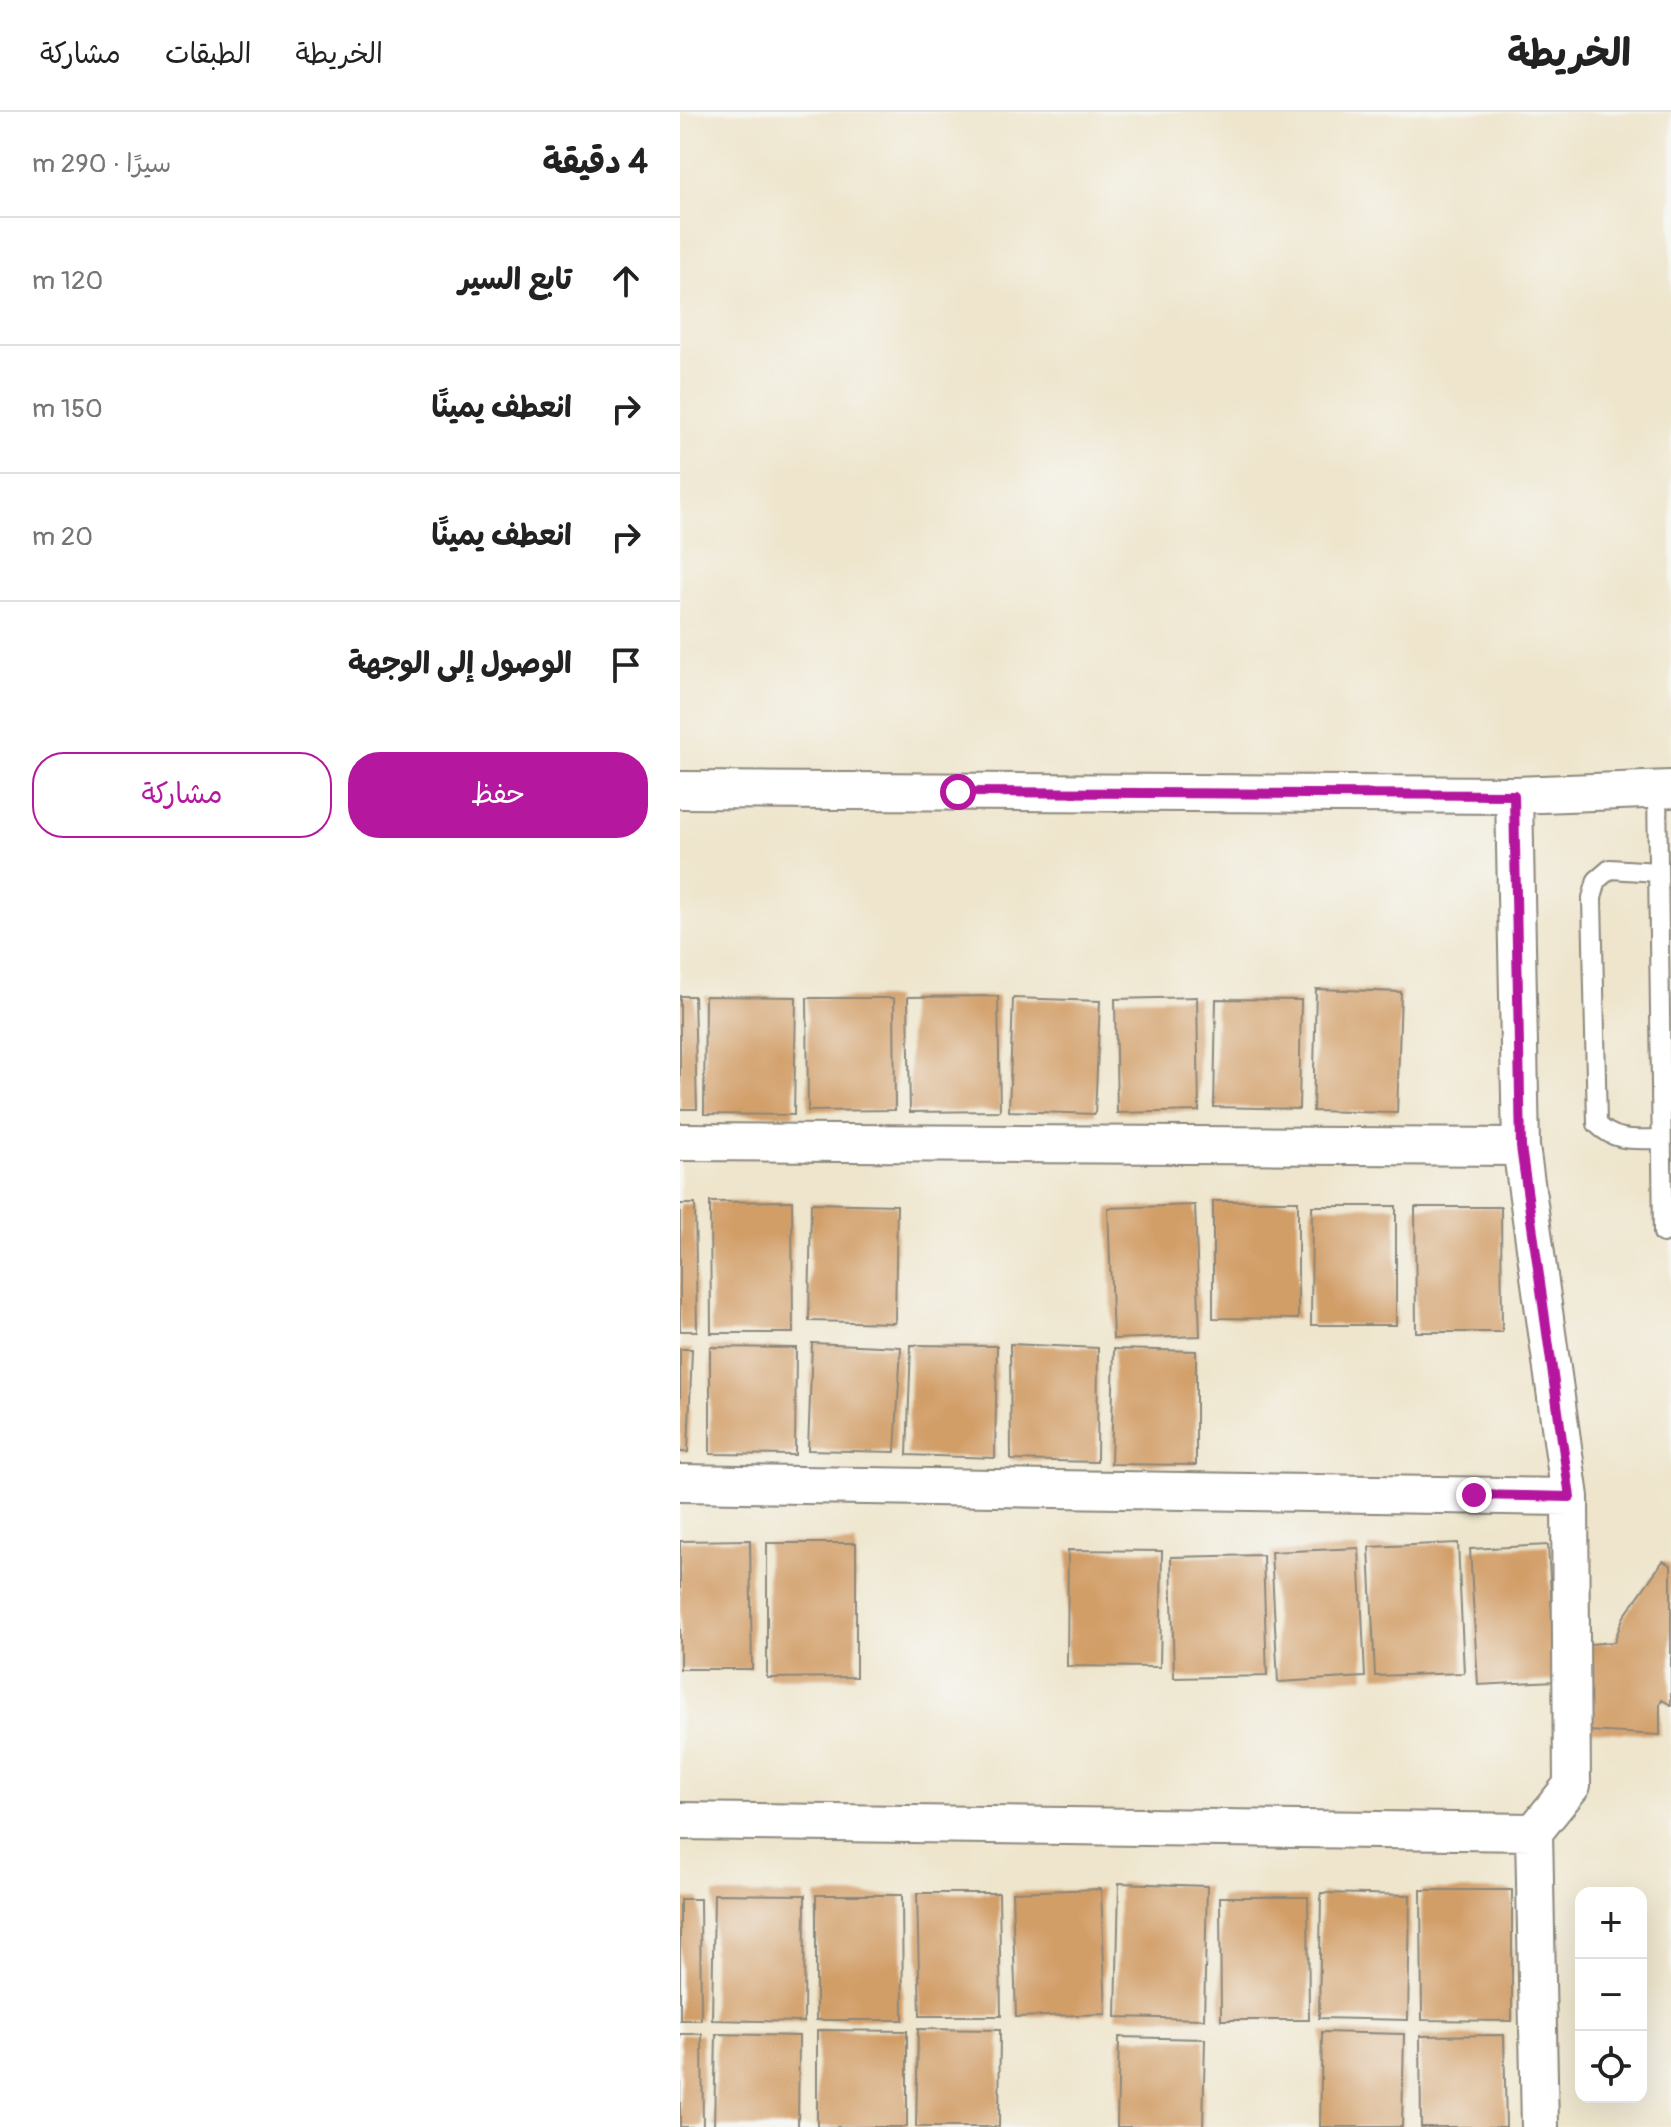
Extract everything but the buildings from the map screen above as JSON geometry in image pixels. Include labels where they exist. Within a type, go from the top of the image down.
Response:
[{"type":"street","points":[[680,790],[1514,795],[1664,790]]},
{"type":"street","points":[[1514,795],[1521,1147],[1570,1497],[1572,1785],[1534,1832],[1540,2127]]},
{"type":"street","points":[[680,1142],[1521,1147]]},
{"type":"street","points":[[680,1483],[1570,1497]]},
{"type":"street","points":[[680,1821],[1534,1832]]},
{"type":"lane","points":[[1663,1233],[1658,872],[1664,790]]},
{"type":"lane","points":[[1658,872],[1610,869],[1597,880],[1592,898],[1597,1124],[1608,1136],[1626,1140],[1661,1139]]},
{"type":"route","points":[[958,792],[1514,795],[1521,1147],[1570,1497],[1474,1495]]}]
